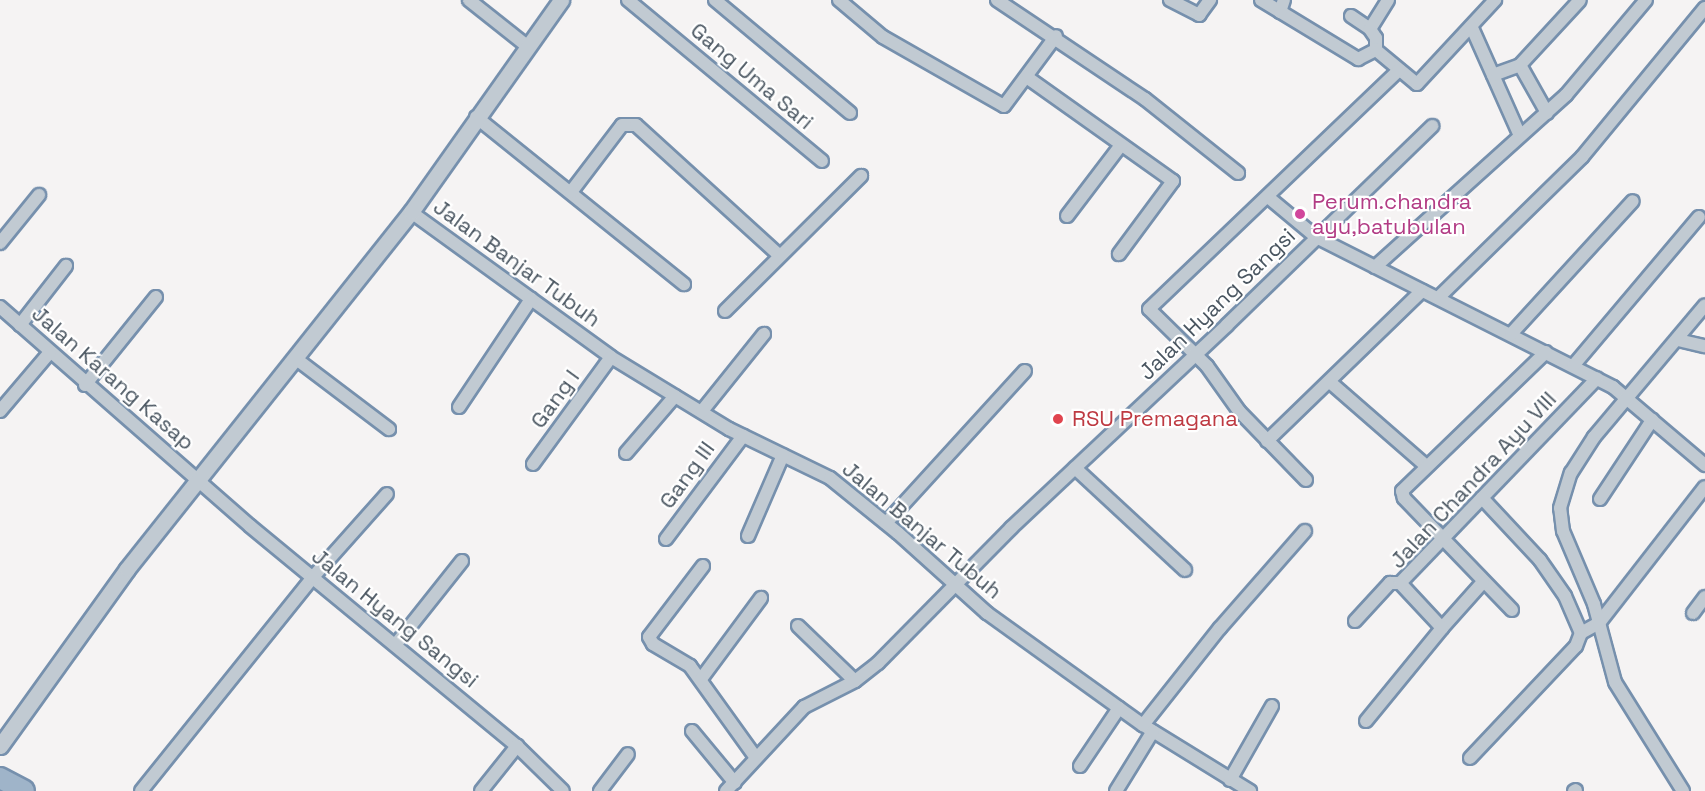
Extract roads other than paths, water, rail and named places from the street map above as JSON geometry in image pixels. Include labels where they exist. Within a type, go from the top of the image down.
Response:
[{"type":"highway","points":[[0,778],[24,791]]},
{"type":"street","points":[[469,0],[527,46]]},
{"type":"street","points":[[0,746],[127,569],[411,212],[561,0]]},
{"type":"street","name":"Gang Uma Sari","points":[[628,0],[822,161]]},
{"type":"street","points":[[715,0],[850,113]]},
{"type":"street","points":[[839,0],[883,37],[1001,105],[1007,105],[1056,36]]},
{"type":"street","points":[[997,0],[1056,36],[1145,99],[1238,173]]},
{"type":"street","points":[[1170,0],[1199,15],[1210,0]]},
{"type":"street","points":[[1261,0],[1358,59],[1376,50]]},
{"type":"street","points":[[1280,12],[1284,0]]},
{"type":"street","points":[[1370,29],[1388,0]]},
{"type":"street","points":[[1352,16],[1370,29],[1376,38],[1376,50],[1417,84],[1472,28],[1495,0]]},
{"type":"street","points":[[1493,75],[1520,65],[1580,0]]},
{"type":"street","points":[[1375,267],[1547,112],[1646,0]]},
{"type":"street","points":[[1438,298],[1582,157],[1705,8]]},
{"type":"street","points":[[1472,28],[1520,136]]},
{"type":"street","points":[[1520,65],[1547,112]]},
{"type":"street","points":[[1306,480],[1239,411],[1196,354],[1149,309],[1399,70]]},
{"type":"street","points":[[1028,78],[1173,181],[1119,254]]},
{"type":"street","points":[[477,117],[684,284]]},
{"type":"street","points":[[571,192],[622,125],[636,126],[779,255]]},
{"type":"street","name":"Jalan Hyang Sangsi","points":[[730,787],[804,707],[855,681],[878,663],[954,585],[1432,126]]},
{"type":"street","points":[[1067,216],[1121,145]]},
{"type":"street","points":[[724,311],[861,176]]},
{"type":"street","points":[[0,243],[39,195]]},
{"type":"street","points":[[1268,197],[1316,237],[1597,378],[1628,397],[1705,465]]},
{"type":"street","points":[[1510,334],[1633,201]]},
{"type":"street","name":"Jalan Banjar Tubuh","points":[[411,212],[611,357],[742,436],[830,478],[886,523],[987,613],[1148,728],[1250,791]]},
{"type":"street","points":[[1573,366],[1699,217]]},
{"type":"street","points":[[20,325],[66,266]]},
{"type":"street","points":[[1267,441],[1331,383],[1422,291]]},
{"type":"street","points":[[85,385],[156,297]]},
{"type":"street","points":[[459,407],[531,299]]},
{"type":"street","points":[[1683,791],[1615,682],[1599,623],[1563,531],[1560,501],[1571,473],[1588,446],[1705,305]]},
{"type":"street","name":"Jalan Karang Kasap","points":[[0,307],[85,385],[199,479]]},
{"type":"street","points":[[702,411],[764,334]]},
{"type":"street","points":[[1678,340],[1705,346]]},
{"type":"street","points":[[0,411],[50,352]]},
{"type":"street","points":[[1512,610],[1402,495],[1404,488],[1426,466],[1546,352]]},
{"type":"street","points":[[295,357],[389,429]]},
{"type":"street","name":"Gang I","points":[[533,464],[611,357]]},
{"type":"street","points":[[886,523],[994,409],[1025,370]]},
{"type":"street","name":"Jalan Chandra Ayu VIII","points":[[1443,628],[1400,583],[1597,378]]},
{"type":"street","points":[[1331,383],[1426,466]]},
{"type":"street","points":[[626,453],[675,396]]},
{"type":"street","points":[[1600,499],[1652,420]]},
{"type":"street","name":"Gang III","points":[[666,539],[742,436]]},
{"type":"street","points":[[748,536],[783,455]]},
{"type":"street","points":[[1075,468],[1185,570]]},
{"type":"street","name":"Jalan Hyang Sangsi","points":[[199,479],[312,577],[517,746],[563,791]]},
{"type":"street","points":[[1470,758],[1576,646],[1581,633],[1599,623],[1705,487]]},
{"type":"street","points":[[141,791],[312,577],[387,495]]},
{"type":"street","points":[[1482,498],[1540,560],[1565,596],[1581,633]]},
{"type":"street","points":[[1116,791],[1148,728],[1214,635],[1305,531]]},
{"type":"street","points":[[396,644],[462,561]]},
{"type":"street","points":[[703,566],[649,637],[653,644],[683,661],[701,679],[756,758]]},
{"type":"street","points":[[1366,721],[1484,582]]},
{"type":"street","points":[[1355,621],[1390,583],[1400,583]]},
{"type":"street","points":[[1693,613],[1705,597]]},
{"type":"street","points":[[701,679],[761,598]]},
{"type":"street","points":[[798,626],[855,681]]},
{"type":"street","points":[[1230,780],[1272,706]]},
{"type":"street","points":[[1080,766],[1119,708]]},
{"type":"street","points":[[692,731],[730,787]]},
{"type":"street","points":[[481,791],[517,746]]},
{"type":"street","points":[[600,791],[628,754]]},
{"type":"place","name":"Perum.chandra ayu,batubulan","points":[[1300,214]]},
{"type":"place","name":"RSU Premagana","points":[[1058,419]]}]
